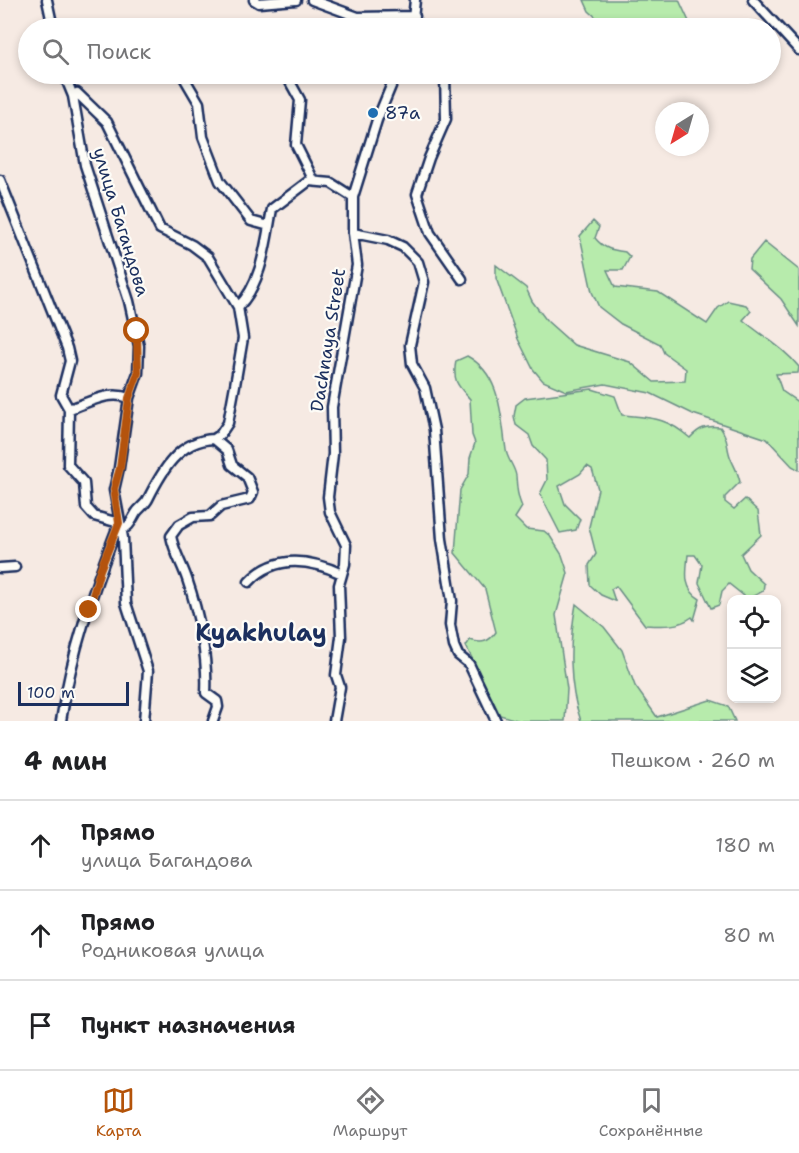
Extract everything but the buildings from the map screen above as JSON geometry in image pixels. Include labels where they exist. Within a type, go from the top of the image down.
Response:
[{"type":"street","points":[[47,0],[50,18]]},
{"type":"street","points":[[254,0],[259,3],[296,0]]},
{"type":"street","points":[[312,0],[358,17],[415,16],[415,0]]},
{"type":"street","points":[[753,0],[770,18]]},
{"type":"street","points":[[781,30],[799,50]]},
{"type":"street","name":"улица Багандова","points":[[68,84],[73,96],[84,165],[137,331],[138,373],[129,398],[120,468],[114,489],[120,526],[126,603],[148,671],[144,721]]},
{"type":"street","points":[[188,84],[198,103],[207,153],[220,181],[251,221],[269,226]]},
{"type":"street","points":[[291,84],[300,100],[296,145],[314,181]]},
{"type":"street","name":"Dachnaya Street","points":[[334,721],[340,687],[336,675],[341,637],[339,585],[345,545],[330,512],[328,484],[333,454],[332,407],[357,265],[353,233],[353,197],[377,120],[392,84]]},
{"type":"street","points":[[445,84],[446,118],[417,194],[430,232],[462,279]]},
{"type":"street","points":[[61,721],[71,664],[100,570],[120,526],[132,521],[147,501],[154,483],[181,451],[191,443],[214,439],[220,435],[228,423],[243,338],[238,307],[208,257],[192,245],[160,229],[107,122],[77,93],[73,96]]},
{"type":"street","points":[[0,180],[4,206],[68,348],[70,361],[61,395],[69,409],[68,465],[84,483],[86,507],[94,516],[120,526]]},
{"type":"street","points":[[238,307],[249,296],[272,209],[300,186],[314,181],[331,183],[353,197]]},
{"type":"street","points":[[353,233],[388,240],[403,247],[418,262],[424,282],[410,345],[412,364],[425,388],[434,430],[442,539],[452,601],[450,625],[458,655],[469,664],[496,721]]},
{"type":"street","points":[[69,409],[102,397],[122,395],[129,398]]},
{"type":"street","points":[[213,721],[218,707],[217,701],[206,693],[206,669],[199,627],[187,580],[173,549],[171,536],[179,525],[193,517],[210,516],[221,506],[250,499],[253,492],[247,477],[232,465],[227,450],[214,439]]},
{"type":"street","points":[[249,582],[267,567],[292,561],[322,565],[342,574]]},
{"type":"street","points":[[0,568],[15,567]]},
{"type":"green space","points":[[584,0],[679,0],[687,18],[597,18],[589,11]]},
{"type":"green space","points":[[593,221],[599,227],[595,238],[598,242],[616,251],[625,252],[630,257],[623,270],[607,270],[615,287],[658,292],[707,324],[718,308],[728,301],[746,305],[751,311],[743,320],[799,367],[798,373],[776,374],[782,391],[799,403],[799,470],[792,466],[767,439],[693,414],[650,393],[605,384],[566,391],[543,381],[533,369],[518,339],[496,278],[496,265],[526,288],[532,301],[547,321],[574,345],[630,362],[654,382],[685,381],[686,369],[664,353],[660,344],[621,324],[599,307],[592,292],[580,236]]},
{"type":"green space","points":[[764,242],[799,270],[799,326],[781,299],[749,269],[750,259]]},
{"type":"green space","points":[[467,356],[487,374],[497,397],[507,453],[515,473],[522,507],[515,518],[526,529],[544,531],[550,536],[562,555],[568,573],[556,615],[567,689],[565,721],[520,721],[500,715],[466,646],[470,640],[482,642],[488,640],[496,632],[485,589],[455,553],[460,490],[469,474],[470,458],[475,443],[472,435],[470,399],[459,387],[455,374],[456,361]]},
{"type":"green space","points":[[592,389],[615,396],[622,415],[666,422],[690,438],[704,428],[720,427],[725,435],[729,455],[740,482],[725,497],[725,502],[734,509],[745,499],[758,511],[761,535],[741,554],[748,569],[764,584],[763,591],[756,595],[743,595],[729,584],[722,591],[719,605],[711,608],[699,583],[702,565],[695,555],[688,555],[686,574],[688,585],[700,599],[694,620],[692,617],[676,624],[645,625],[616,586],[611,589],[615,601],[601,595],[590,585],[589,565],[596,554],[589,527],[598,489],[592,469],[587,466],[580,474],[559,486],[565,504],[580,519],[576,530],[560,533],[540,494],[547,480],[546,460],[533,446],[529,435],[516,425],[514,416],[516,405],[525,398]]},
{"type":"green space","points":[[576,604],[604,627],[622,650],[635,686],[657,717],[710,700],[728,706],[735,721],[581,721],[574,693],[571,663]]},
{"type":"place","name":"87а","points":[[373,113]]},
{"type":"district","name":"Kyakhulay","points":[[261,633]]},
{"type":"route","points":[[89,610],[100,570],[119,523],[114,502],[114,489],[120,468],[129,398],[138,373],[140,346],[137,331]]}]
